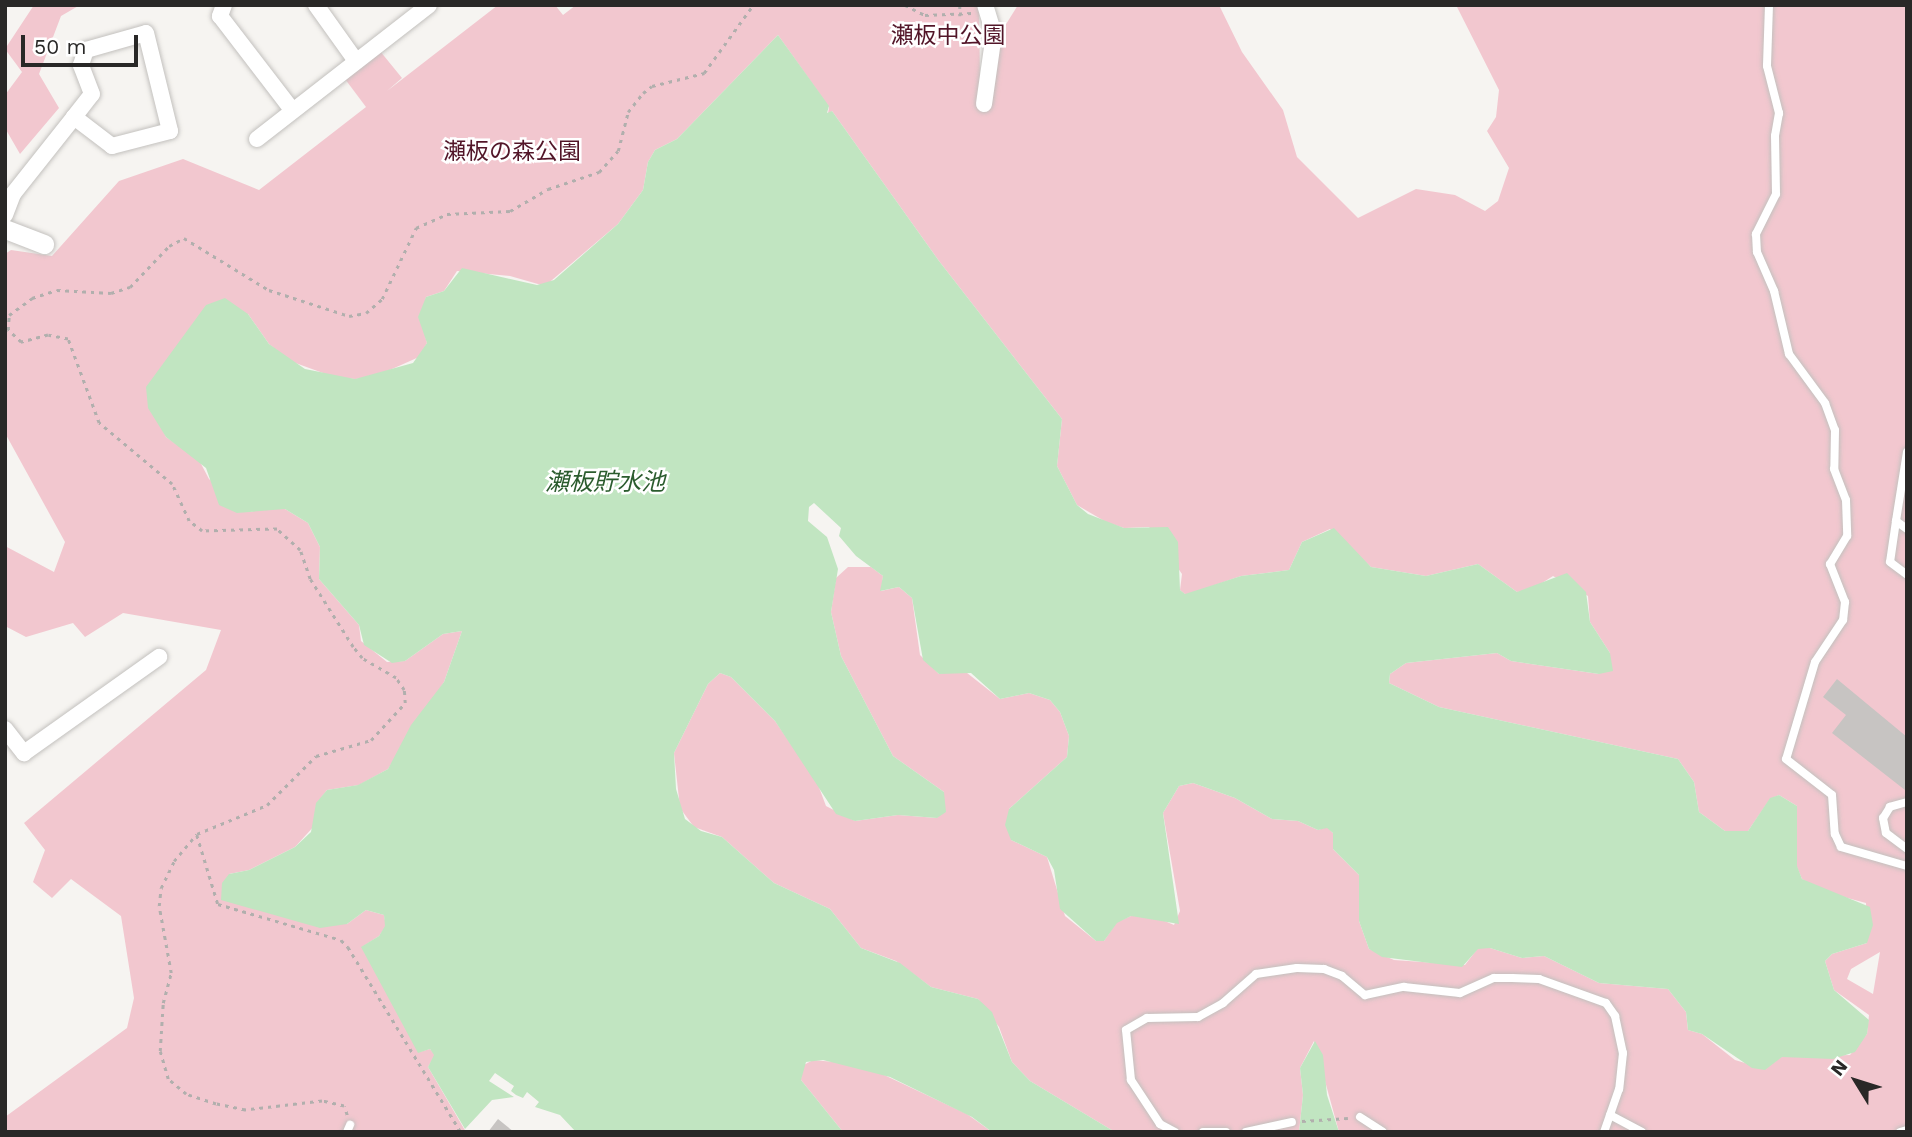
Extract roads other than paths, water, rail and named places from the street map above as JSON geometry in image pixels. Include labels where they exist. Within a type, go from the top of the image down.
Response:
[{"type":"street","points":[[223,5],[220,16],[292,110]]},
{"type":"street","points":[[316,5],[356,61]]},
{"type":"street","points":[[257,139],[429,5]]},
{"type":"street","points":[[984,104],[993,34],[985,7]]},
{"type":"street","points":[[5,215],[13,194],[92,94],[81,65],[86,50],[146,33],[170,131],[112,146],[74,117]]},
{"type":"street","points":[[5,229],[44,244]]},
{"type":"street","points":[[5,729],[24,753],[159,657]]},
{"type":"lane","points":[[1769,5],[1767,66],[1779,113],[1776,194],[1756,234],[1757,252],[1774,291],[1789,354],[1825,403],[1835,430],[1833,468],[1846,500],[1847,536],[1830,564],[1845,602],[1843,620],[1815,662],[1786,759],[1832,795],[1835,834],[1841,847],[1906,864]]},
{"type":"lane","points":[[1907,452],[1890,562],[1907,575]]},
{"type":"lane","points":[[1896,521],[1907,529]]},
{"type":"lane","points":[[1907,802],[1890,807],[1883,826],[1907,849]]},
{"type":"lane","points":[[1175,1132],[1160,1124],[1131,1080],[1126,1030],[1147,1018],[1198,1017],[1223,1003],[1256,974],[1297,968],[1324,969],[1342,976],[1365,995],[1404,987],[1460,993],[1494,978],[1512,978],[1539,979],[1606,1003],[1615,1016],[1623,1053],[1611,1115],[1604,1132]]},
{"type":"lane","points":[[1611,1115],[1642,1132]]},
{"type":"lane","points":[[1360,1117],[1383,1132]]},
{"type":"lane","points":[[1246,1132],[1292,1122]]},
{"type":"lane","points":[[1900,1132],[1907,1130]]},
{"type":"lane","points":[[1203,1132],[1226,1132]]},
{"type":"water","name":"瀬板貯水池","points":[[778,35],[829,106],[827,113],[832,111],[939,261],[1062,419],[1057,466],[1077,505],[1088,514],[1124,528],[1168,527],[1178,542],[1180,590],[1185,594],[1241,576],[1289,570],[1302,542],[1334,528],[1371,567],[1426,576],[1478,564],[1517,592],[1567,573],[1586,592],[1590,622],[1610,653],[1613,671],[1599,674],[1511,661],[1497,653],[1406,663],[1390,674],[1389,683],[1439,707],[1678,759],[1694,782],[1699,812],[1725,831],[1748,831],[1770,798],[1779,795],[1797,806],[1797,866],[1802,879],[1870,907],[1873,925],[1867,943],[1832,954],[1825,961],[1834,990],[1869,1020],[1867,1034],[1855,1052],[1833,1059],[1782,1057],[1765,1070],[1752,1068],[1702,1034],[1688,1030],[1686,1012],[1668,989],[1599,983],[1544,956],[1522,958],[1490,948],[1478,949],[1462,967],[1382,957],[1369,949],[1359,921],[1359,875],[1333,849],[1333,833],[1327,828],[1318,830],[1298,821],[1272,819],[1235,798],[1193,783],[1179,786],[1163,813],[1179,924],[1131,916],[1117,923],[1104,941],[1096,941],[1060,909],[1054,870],[1047,857],[1011,840],[1005,825],[1009,809],[1067,757],[1069,736],[1060,712],[1050,700],[1029,693],[1000,699],[971,673],[939,674],[923,660],[912,598],[899,587],[880,591],[883,576],[856,556],[839,536],[841,528],[814,503],[809,507],[808,521],[827,537],[838,569],[831,612],[841,656],[893,756],[944,792],[946,812],[937,818],[898,815],[855,821],[836,814],[775,721],[731,677],[720,673],[708,684],[674,753],[676,789],[685,819],[701,831],[722,837],[774,883],[830,909],[861,948],[900,963],[931,987],[978,999],[992,1012],[1012,1062],[1030,1081],[1115,1132],[992,1132],[972,1117],[890,1077],[823,1060],[806,1062],[801,1080],[843,1132],[576,1132],[560,1115],[535,1107],[539,1102],[527,1092],[523,1098],[516,1095],[511,1091],[514,1086],[495,1073],[489,1081],[514,1097],[492,1100],[465,1129],[428,1067],[434,1055],[430,1049],[418,1053],[361,947],[379,936],[385,926],[384,915],[366,910],[347,924],[320,928],[221,900],[222,883],[229,874],[249,870],[295,847],[311,832],[316,803],[327,790],[358,785],[388,769],[411,725],[444,682],[462,631],[443,634],[405,661],[392,663],[364,645],[359,625],[319,579],[320,547],[308,523],[285,509],[237,513],[219,505],[206,468],[166,437],[148,408],[146,387],[206,305],[225,298],[248,314],[269,344],[305,369],[355,379],[413,363],[427,343],[418,317],[426,297],[444,291],[462,268],[537,285],[554,280],[618,224],[643,190],[648,162],[655,150],[677,139]]},
{"type":"water","points":[[1315,1041],[1323,1055],[1327,1095],[1339,1132],[1299,1132],[1303,1095],[1300,1068]]},
{"type":"park label","name":"瀬板中公園","points":[[948,36]]},
{"type":"park label","name":"瀬板の森公園","points":[[512,152]]}]
